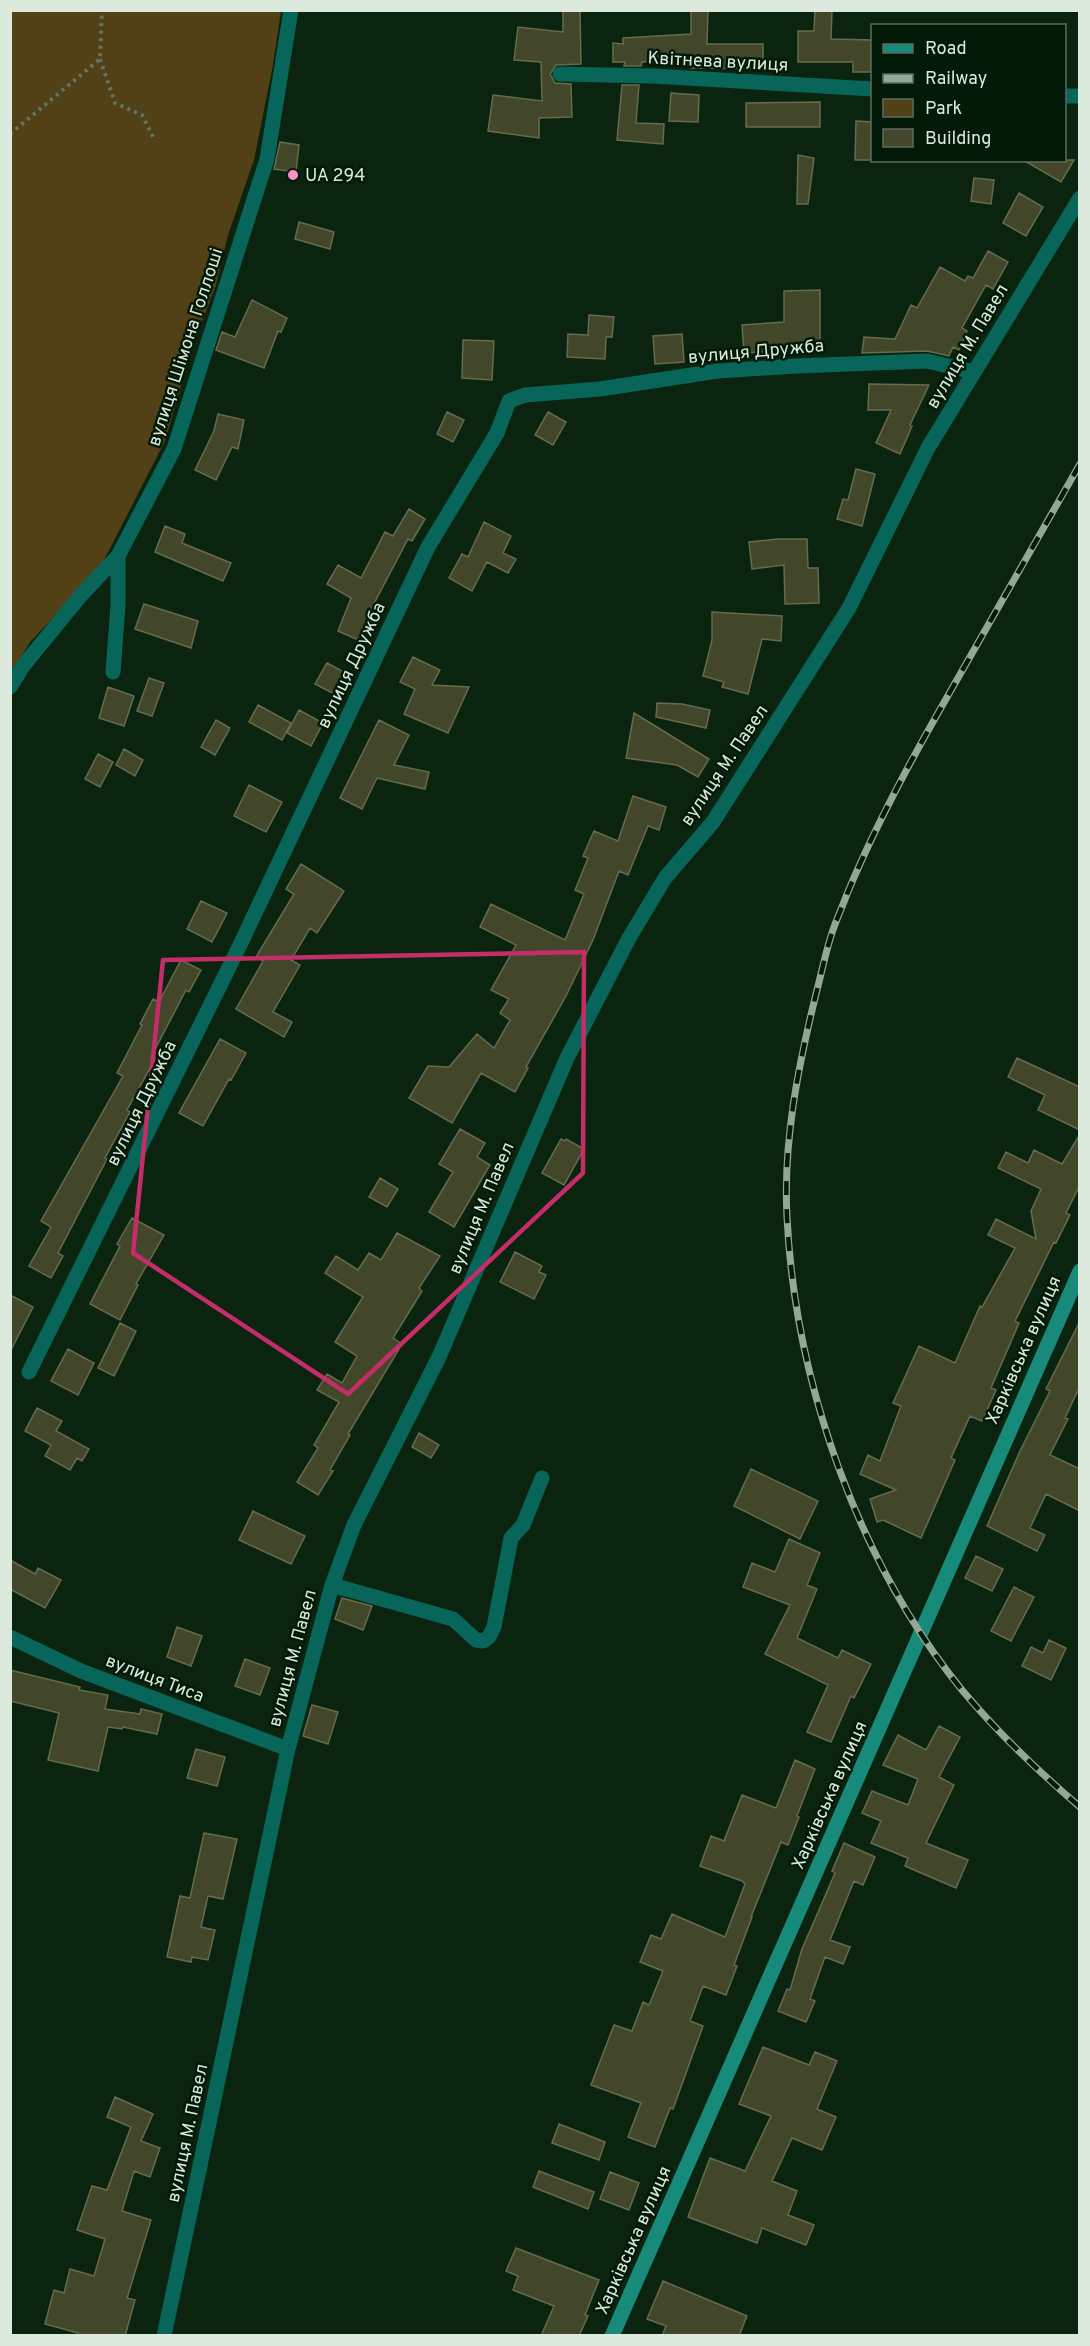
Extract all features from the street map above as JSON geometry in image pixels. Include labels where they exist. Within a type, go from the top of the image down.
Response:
[{"type":"street","name":"вулиця Шімона Голлоші","points":[[10,687],[23,666],[82,594],[118,556],[174,449],[267,159],[291,10]]},
{"type":"street","name":"Квітнева вулиця","points":[[560,74],[653,76],[871,88]]},
{"type":"street","name":"вулиця М. Павел","points":[[164,2336],[288,1749],[332,1585],[354,1526],[439,1357],[567,1058],[629,938],[665,878],[712,822],[849,608],[928,448],[1080,198]]},
{"type":"street","name":"вулиця Дружба","points":[[29,1372],[240,945],[428,547],[497,433],[509,401],[525,395],[600,389],[718,371],[796,366],[927,361],[974,372]]},
{"type":"street","points":[[113,672],[118,605],[118,556]]},
{"type":"street","name":"Харківська вулиця","points":[[612,2336],[1080,1271]]},
{"type":"street","points":[[332,1585],[453,1619],[476,1640],[483,1641],[489,1637],[494,1627],[511,1538],[523,1525],[542,1478]]},
{"type":"street","name":"вулиця Тиса","points":[[10,1637],[81,1671],[288,1749]]},
{"type":"path","points":[[102,10],[100,59],[115,103],[142,115],[154,139]]},
{"type":"path","points":[[10,134],[100,59]]},
{"type":"highlighted area","points":[[584,952],[583,1173],[348,1394],[133,1253],[163,960]]},
{"type":"green space","points":[[11,11],[281,11],[254,160],[228,235],[216,285],[193,345],[165,441],[100,568],[31,641],[11,672]]},
{"type":"building","points":[[563,10],[580,10],[581,64],[556,65],[550,74],[555,83],[571,84],[572,117],[539,118],[539,138],[488,131],[493,95],[542,101],[541,62],[514,60],[518,27],[563,32]]},
{"type":"building","points":[[691,10],[708,10],[707,44],[763,44],[763,69],[691,68],[691,59],[642,62],[641,66],[624,66],[625,62],[613,62],[613,43],[623,44],[623,38],[691,34]]},
{"type":"building","points":[[815,10],[832,10],[831,39],[871,40],[871,72],[853,72],[853,62],[798,62],[798,31],[814,31]]},
{"type":"building","points":[[622,85],[639,85],[636,123],[664,124],[663,144],[617,140]]},
{"type":"building","points":[[671,93],[699,95],[698,122],[669,121]]},
{"type":"building","points":[[820,102],[820,127],[746,127],[746,103]]},
{"type":"building","points":[[856,121],[871,122],[871,160],[855,160]]},
{"type":"building","points":[[280,142],[299,145],[296,172],[274,169]]},
{"type":"building","points":[[798,155],[814,158],[808,204],[797,204]]},
{"type":"building","points":[[1074,160],[1061,182],[1026,162]]},
{"type":"building","points":[[974,178],[994,180],[991,204],[971,201]]},
{"type":"building","points":[[1019,193],[1043,207],[1026,236],[1003,223]]},
{"type":"building","points":[[299,222],[334,232],[330,249],[295,239]]},
{"type":"building","points":[[988,251],[1008,262],[993,289],[986,285],[962,328],[967,331],[959,350],[953,347],[949,356],[927,351],[862,353],[864,337],[895,339],[911,305],[917,308],[940,267],[965,281],[968,276],[973,278]]},
{"type":"building","points":[[820,290],[820,345],[780,346],[780,351],[744,353],[742,325],[784,322],[784,291]]},
{"type":"building","points":[[252,300],[287,318],[281,332],[278,331],[264,368],[216,350],[222,332],[235,337]]},
{"type":"building","points":[[589,315],[614,317],[612,337],[606,337],[605,359],[567,357],[568,334],[588,335]]},
{"type":"building","points":[[682,334],[684,362],[655,364],[653,336]]},
{"type":"building","points":[[463,340],[494,341],[492,380],[462,378]]},
{"type":"building","points":[[869,384],[929,385],[910,425],[912,426],[900,454],[876,443],[891,410],[868,410]]},
{"type":"building","points":[[447,412],[464,420],[453,442],[437,434]]},
{"type":"building","points":[[548,412],[566,422],[553,445],[535,435]]},
{"type":"building","points":[[218,414],[244,420],[238,449],[232,447],[216,480],[195,470],[214,431]]},
{"type":"building","points":[[856,469],[875,474],[862,526],[837,519],[843,499],[848,500]]},
{"type":"building","points":[[409,509],[425,519],[412,541],[408,539],[368,615],[375,619],[365,643],[338,631],[351,598],[327,584],[338,565],[361,578],[385,532],[393,536]]},
{"type":"building","points":[[484,522],[511,536],[503,553],[516,559],[508,573],[487,562],[472,591],[449,578],[462,554],[468,557]]},
{"type":"building","points":[[165,526],[185,534],[182,543],[231,563],[223,581],[155,552]]},
{"type":"building","points":[[807,539],[808,568],[818,568],[819,603],[785,604],[784,565],[752,569],[749,542]]},
{"type":"building","points":[[144,604],[198,621],[191,648],[135,629]]},
{"type":"building","points":[[712,612],[782,616],[781,641],[762,639],[748,694],[722,687],[724,682],[703,676],[712,640]]},
{"type":"building","points":[[413,657],[440,670],[432,685],[469,687],[448,733],[404,714],[415,689],[400,682]]},
{"type":"building","points":[[327,663],[350,675],[338,696],[315,684]]},
{"type":"building","points":[[149,678],[164,683],[152,716],[137,711]]},
{"type":"building","points":[[108,687],[134,696],[124,726],[99,718]]},
{"type":"building","points":[[657,703],[682,704],[710,710],[706,728],[656,717]]},
{"type":"building","points":[[258,705],[291,723],[282,740],[249,722]]},
{"type":"building","points":[[299,710],[323,723],[311,746],[287,733]]},
{"type":"building","points":[[634,713],[709,759],[698,777],[677,765],[626,758]]},
{"type":"building","points":[[216,720],[230,728],[215,755],[201,747]]},
{"type":"building","points":[[379,720],[409,735],[394,765],[429,772],[425,789],[377,778],[362,809],[340,798]]},
{"type":"building","points":[[124,749],[143,760],[135,776],[116,765]]},
{"type":"building","points":[[98,754],[113,762],[100,787],[85,779]]},
{"type":"building","points":[[249,785],[282,802],[266,832],[234,816]]},
{"type":"building","points":[[633,796],[666,807],[659,830],[648,826],[628,875],[619,871],[593,940],[515,1092],[481,1073],[452,1123],[409,1098],[428,1066],[449,1067],[477,1034],[494,1048],[510,1020],[500,1013],[509,999],[491,990],[516,945],[480,927],[491,904],[565,940],[584,894],[575,890],[588,858],[583,856],[594,831],[618,841]]},
{"type":"building","points":[[301,864],[344,891],[317,933],[310,928],[291,960],[300,965],[273,1012],[292,1022],[284,1037],[236,1009],[263,961],[256,957],[294,894],[286,889]]},
{"type":"building","points":[[201,901],[227,913],[212,942],[187,929]]},
{"type":"building","points":[[181,960],[201,970],[189,992],[186,990],[151,1057],[155,1059],[127,1110],[130,1112],[58,1253],[63,1256],[51,1278],[29,1266],[51,1227],[41,1221],[123,1076],[117,1073],[153,999],[159,1002]]},
{"type":"building","points":[[220,1039],[246,1053],[203,1126],[179,1113]]},
{"type":"building","points":[[1017,1058],[1080,1087],[1080,1130],[1038,1110],[1045,1095],[1008,1077]]},
{"type":"building","points":[[460,1129],[485,1143],[477,1157],[490,1165],[454,1227],[429,1212],[453,1172],[439,1164]]},
{"type":"building","points":[[1080,1134],[1080,1185],[1066,1213],[1070,1215],[1015,1321],[1019,1323],[991,1388],[996,1390],[982,1421],[970,1416],[951,1458],[955,1460],[921,1538],[883,1520],[877,1522],[870,1499],[896,1490],[860,1474],[868,1455],[880,1461],[901,1406],[893,1403],[919,1346],[955,1363],[980,1306],[982,1307],[1015,1248],[988,1235],[996,1219],[1036,1239],[1031,1211],[1041,1189],[998,1168],[1006,1152],[1028,1163],[1034,1150],[1062,1164]]},
{"type":"building","points":[[561,1139],[565,1141],[566,1139],[584,1149],[564,1185],[542,1173]]},
{"type":"building","points":[[380,1178],[398,1189],[387,1207],[369,1197]]},
{"type":"building","points":[[132,1218],[164,1235],[136,1284],[138,1285],[120,1320],[90,1304],[120,1246],[117,1244]]},
{"type":"building","points":[[397,1233],[440,1256],[419,1288],[422,1291],[393,1338],[402,1344],[348,1434],[350,1435],[330,1470],[333,1471],[318,1495],[297,1482],[318,1448],[314,1445],[339,1402],[317,1390],[327,1374],[342,1383],[357,1356],[335,1342],[363,1297],[325,1273],[336,1256],[358,1270],[369,1253],[381,1260]]},
{"type":"building","points":[[515,1252],[542,1266],[539,1272],[546,1275],[534,1299],[500,1282]]},
{"type":"building","points":[[10,1295],[33,1307],[10,1352]]},
{"type":"building","points":[[1080,1321],[1080,1386],[1065,1418],[1068,1419],[1050,1455],[1080,1469],[1080,1511],[1046,1494],[1030,1528],[1045,1535],[1037,1551],[987,1526],[1020,1451],[1050,1391],[1046,1389]]},
{"type":"building","points":[[120,1323],[136,1331],[114,1376],[98,1368]]},
{"type":"building","points":[[68,1349],[94,1363],[78,1395],[51,1381]]},
{"type":"building","points":[[37,1408],[62,1421],[56,1431],[89,1449],[82,1461],[77,1458],[70,1470],[45,1456],[51,1445],[25,1431]]},
{"type":"building","points":[[419,1433],[439,1445],[431,1458],[412,1447]]},
{"type":"building","points":[[751,1469],[818,1501],[800,1539],[734,1506]]},
{"type":"building","points":[[253,1511],[305,1536],[291,1564],[239,1540]]},
{"type":"building","points":[[789,1539],[820,1553],[807,1585],[817,1589],[797,1638],[838,1658],[842,1650],[871,1664],[854,1698],[851,1696],[831,1742],[807,1732],[828,1685],[765,1654],[790,1605],[743,1587],[752,1563],[775,1572]]},
{"type":"building","points":[[976,1556],[1003,1569],[992,1591],[965,1578]]},
{"type":"building","points":[[10,1560],[35,1574],[38,1568],[61,1580],[45,1608],[10,1589]]},
{"type":"building","points":[[1014,1587],[1034,1597],[1011,1641],[991,1631]]},
{"type":"building","points":[[342,1598],[372,1606],[363,1630],[335,1619]]},
{"type":"building","points":[[177,1627],[202,1636],[191,1666],[167,1657]]},
{"type":"building","points":[[1049,1640],[1066,1648],[1051,1680],[1022,1666],[1031,1647],[1043,1653]]},
{"type":"building","points":[[245,1659],[270,1668],[260,1695],[235,1686]]},
{"type":"building","points":[[10,1670],[80,1687],[79,1690],[108,1695],[105,1709],[140,1714],[141,1709],[162,1714],[157,1734],[123,1727],[122,1729],[108,1727],[98,1771],[48,1760],[59,1713],[10,1701]]},
{"type":"building","points":[[312,1705],[338,1712],[328,1744],[303,1736]]},
{"type":"building","points":[[939,1726],[960,1737],[939,1777],[954,1785],[926,1843],[968,1860],[956,1888],[905,1866],[908,1858],[871,1843],[881,1821],[862,1813],[872,1791],[908,1805],[918,1779],[883,1765],[898,1735],[926,1750]]},
{"type":"building","points":[[196,1749],[225,1757],[217,1786],[187,1778]]},
{"type":"building","points":[[795,1760],[815,1769],[788,1845],[781,1842],[751,1917],[726,1995],[703,1986],[690,2021],[703,2026],[673,2109],[670,2108],[655,2147],[628,2137],[641,2103],[591,2085],[614,2025],[632,2031],[643,2002],[649,2005],[663,1971],[640,1962],[651,1935],[661,1939],[672,1914],[725,1937],[745,1884],[700,1866],[711,1836],[724,1841],[742,1795],[776,1808]]},
{"type":"building","points":[[204,1833],[237,1839],[223,1899],[208,1896],[201,1927],[215,1930],[208,1960],[192,1957],[191,1962],[167,1957],[180,1896],[190,1898]]},
{"type":"building","points":[[844,1843],[875,1857],[863,1885],[854,1881],[830,1940],[850,1947],[843,1964],[825,1957],[810,1999],[815,2001],[806,2022],[778,2011],[787,1989],[790,1990],[802,1949],[835,1873],[832,1871]]},
{"type":"building","points":[[763,2047],[809,2065],[815,2052],[837,2061],[817,2109],[836,2117],[822,2150],[792,2138],[772,2181],[797,2191],[788,2215],[814,2225],[806,2245],[762,2228],[757,2243],[688,2217],[710,2158],[745,2171],[771,2116],[739,2104]]},
{"type":"building","points":[[115,2097],[153,2114],[141,2141],[160,2148],[150,2177],[134,2171],[122,2211],[151,2220],[127,2298],[135,2300],[125,2336],[77,2336],[78,2333],[45,2324],[54,2290],[64,2293],[70,2269],[94,2276],[105,2239],[77,2230],[92,2186],[107,2190],[131,2127],[107,2117]]},
{"type":"building","points":[[559,2124],[605,2142],[599,2160],[552,2143]]},
{"type":"building","points":[[539,2171],[594,2192],[588,2209],[533,2187]]},
{"type":"building","points":[[610,2172],[639,2183],[629,2210],[600,2199]]},
{"type":"building","points":[[516,2248],[599,2280],[579,2336],[541,2336],[554,2306],[513,2290],[518,2276],[506,2271]]},
{"type":"building","points":[[663,2281],[747,2316],[739,2336],[662,2336],[666,2326],[647,2319]]},
{"type":"railway","points":[[1080,464],[916,752],[857,870],[834,926],[803,1049],[793,1105],[786,1189],[793,1279],[803,1343],[818,1405],[838,1467],[863,1528],[892,1585],[925,1640],[962,1690],[1018,1751],[1080,1807]]},
{"type":"place","name":"UA 294","points":[[293,175]]}]
